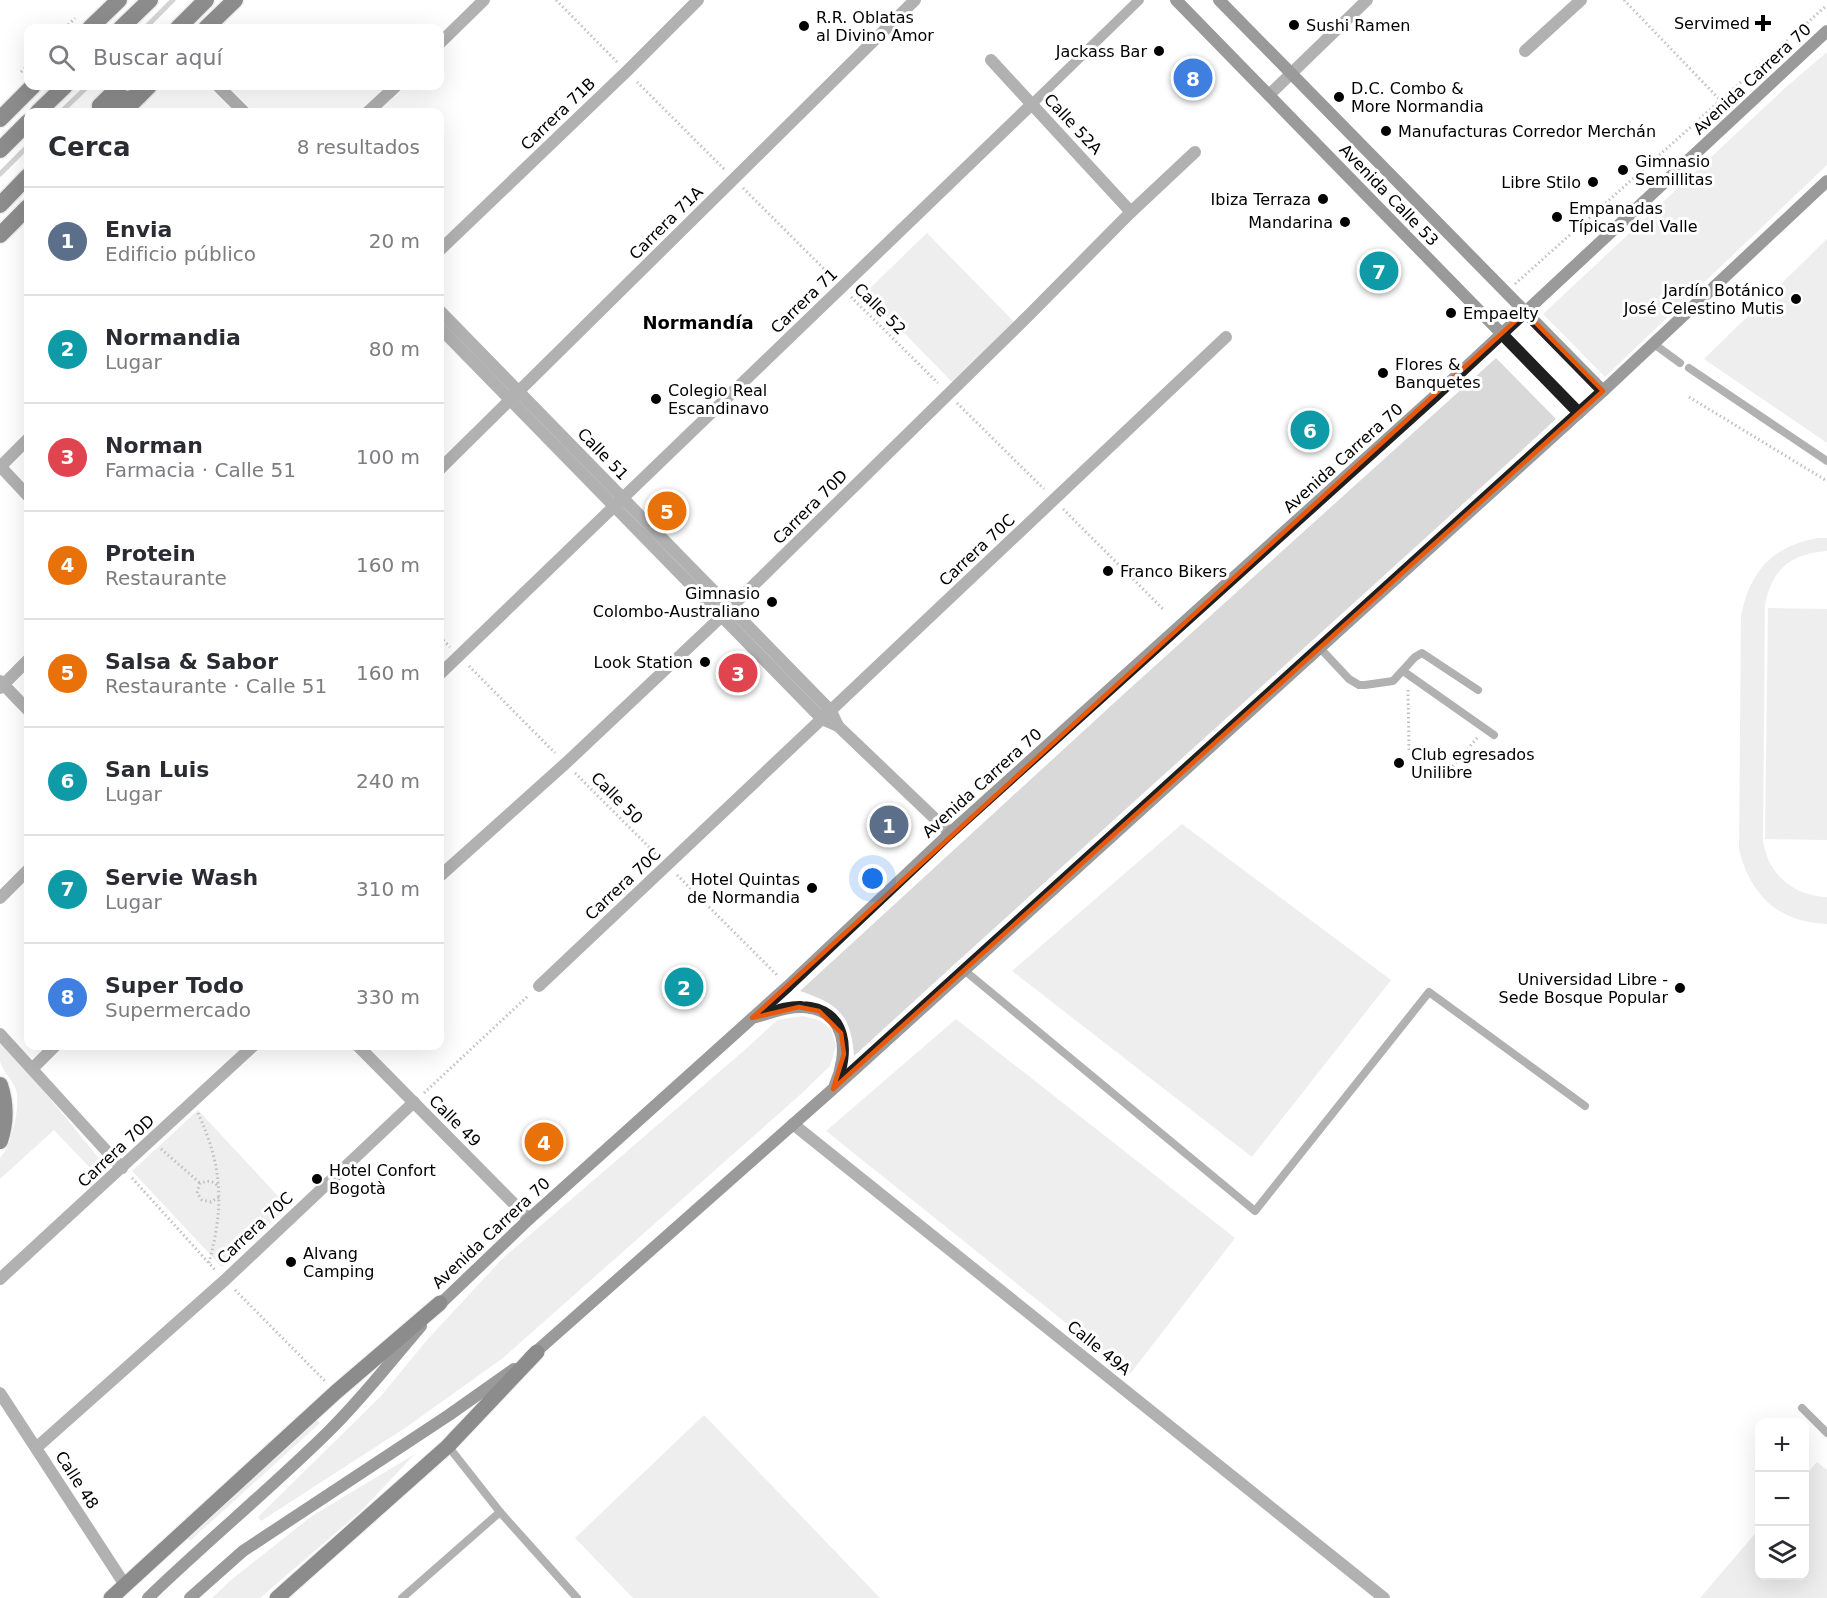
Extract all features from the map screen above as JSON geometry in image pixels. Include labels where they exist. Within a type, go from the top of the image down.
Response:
[{"type":"highway","points":[[94,24],[119,0]]},
{"type":"highway","points":[[125,24],[150,0]]},
{"type":"highway","points":[[182,24],[206,0]]},
{"type":"highway","points":[[210,24],[235,0]]},
{"type":"highway","points":[[0,119],[29,90]]},
{"type":"highway","points":[[42,108],[60,90]]},
{"type":"highway","points":[[97,108],[116,90]]},
{"type":"highway","points":[[99,108],[144,91]]},
{"type":"highway","points":[[127,108],[144,91]]},
{"type":"highway","points":[[0,140],[14,105]]},
{"type":"highway","points":[[0,150],[24,126]]},
{"type":"highway","points":[[0,205],[24,181]]},
{"type":"highway","points":[[0,235],[24,211]]},
{"type":"highway","points":[[0,1085],[5,1113],[0,1141]]},
{"type":"main road","name":"Avenida Calle 53","points":[[1176,0],[1579,413]]},
{"type":"main road","name":"Avenida Calle 53","points":[[1219,0],[1603,392]]},
{"type":"main road","name":"Avenida Carrera 70","points":[[148,1598],[327,1432],[366,1391],[440,1303],[529,1219],[753,1018],[950,833],[1301,519],[1825,34]]},
{"type":"main road","points":[[278,1598],[448,1446],[537,1352],[833,1089],[1603,392],[1827,181]]},
{"type":"main road","points":[[753,1018],[799,1007],[819,1011],[831,1019],[841,1033],[844,1043],[841,1072],[833,1089]]},
{"type":"main road","points":[[111,1598],[336,1392],[440,1303]]},
{"type":"main road","points":[[190,1598],[216,1573],[268,1533],[449,1415],[537,1352]]},
{"type":"street","points":[[444,39],[484,0]]},
{"type":"street","name":"Carrera 71B","points":[[444,246],[698,0]]},
{"type":"street","name":"Carrera 71A","points":[[444,465],[915,0]]},
{"type":"street","name":"Carrera 71","points":[[444,670],[1139,0]]},
{"type":"street","points":[[1269,95],[1367,0]]},
{"type":"street","points":[[1525,51],[1581,0]]},
{"type":"street","name":"Calle 52A","points":[[991,60],[1131,212]]},
{"type":"street","points":[[222,90],[240,108]]},
{"type":"street","points":[[372,108],[392,90]]},
{"type":"street","name":"Carrera 70D","points":[[444,872],[566,763],[726,612],[1194,152]]},
{"type":"street","name":"Calle 51","points":[[444,316],[514,396]]},
{"type":"street","name":"Calle 51","points":[[444,332],[514,396],[827,715],[950,833]]},
{"type":"street","name":"Carrera 70C","points":[[539,986],[1226,337]]},
{"type":"street","points":[[24,443],[0,466],[24,492]]},
{"type":"street","points":[[24,664],[1,684],[24,706]]},
{"type":"street","points":[[0,898],[24,874]]},
{"type":"street","points":[[0,1034],[122,1168]]},
{"type":"street","points":[[33,1068],[51,1050]]},
{"type":"street","name":"Carrera 70D","points":[[0,1279],[249,1050]]},
{"type":"street","name":"Calle 49","points":[[362,1050],[529,1219]]},
{"type":"street","name":"Carrera 70C","points":[[36,1448],[225,1280],[414,1102]]},
{"type":"street","name":"Calle 49A","points":[[793,1124],[1384,1598]]},
{"type":"street","name":"Calle 48","points":[[0,1393],[125,1585]]},
{"type":"lane","points":[[1654,344],[1680,363]]},
{"type":"lane","points":[[1689,368],[1827,461]]},
{"type":"lane","points":[[1320,648],[1349,679],[1359,685],[1390,682],[1405,672],[1415,657],[1422,653],[1478,690]]},
{"type":"lane","points":[[1405,672],[1494,735]]},
{"type":"lane","points":[[964,970],[1255,1211],[1429,992],[1585,1106]]},
{"type":"lane","points":[[1802,1408],[1827,1433]]},
{"type":"lane","points":[[448,1446],[500,1512],[578,1598]]},
{"type":"lane","points":[[402,1598],[500,1512]]},
{"type":"path","name":"Calle 52","points":[[556,0],[1163,609]]},
{"type":"path","points":[[1623,0],[1721,101]]},
{"type":"path","points":[[1511,288],[1827,5]]},
{"type":"path","points":[[1689,397],[1827,481]]},
{"type":"path","name":"Calle 50","points":[[444,641],[777,975]]},
{"type":"path","points":[[1405,672],[1409,750]]},
{"type":"path","points":[[1444,768],[1452,767],[1485,728]]},
{"type":"path","points":[[414,1102],[539,986]]},
{"type":"path","points":[[193,1102],[205,1129],[217,1170],[218,1231],[209,1263]]},
{"type":"path","points":[[151,1141],[200,1184]]},
{"type":"path","points":[[200,1184],[213,1181],[218,1186]]},
{"type":"path","points":[[200,1184],[197,1193],[202,1200],[211,1202],[219,1197]]},
{"type":"highlighted area","points":[[1525,312],[1603,391],[833,1089],[844,1054],[841,1033],[819,1011],[799,1007],[752,1018]]},
{"type":"shaded area","points":[[1827,52],[1827,165],[1605,377],[1543,314],[1785,88]]},
{"type":"shaded area","points":[[927,233],[1017,325],[955,385],[865,293]]},
{"type":"shaded area","name":"Jardín Botánico José Celestino Mutis","points":[[1827,239],[1827,443],[1704,359]]},
{"type":"shaded area","points":[[1496,358],[1556,419],[854,1056],[846,1020],[833,1006],[800,991],[1126,692]]},
{"type":"shaded area","points":[[1827,538],[1827,551],[1803,555],[1786,565],[1773,581],[1765,604],[1763,841],[1770,864],[1784,881],[1803,892],[1827,897],[1827,924],[1795,918],[1769,903],[1751,880],[1739,849],[1741,616],[1745,600],[1757,574],[1776,555],[1801,542]]},
{"type":"shaded area","points":[[1768,608],[1827,609],[1827,840],[1765,839]]},
{"type":"shaded area","points":[[1182,824],[1391,980],[1252,1157],[1012,971]]},
{"type":"shaded area","points":[[803,1016],[819,1020],[831,1029],[836,1046],[830,1066],[801,1094],[503,1358],[405,1428],[261,1521],[258,1517],[381,1396],[427,1340],[503,1258],[777,1020]]},
{"type":"shaded area","points":[[956,1019],[1235,1238],[1130,1374],[826,1131]]},
{"type":"shaded area","points":[[0,1042],[26,1069],[101,1161],[93,1171],[54,1130],[0,1179],[0,1158],[11,1136],[17,1097],[15,1086],[1,1065]]},
{"type":"shaded area","points":[[198,1110],[288,1207],[222,1267],[132,1171]]},
{"type":"shaded area","points":[[704,1415],[880,1598],[633,1598],[575,1538]]},
{"type":"shaded area","points":[[316,1419],[320,1423],[190,1541],[186,1537]]},
{"type":"shaded area","points":[[415,1454],[360,1512],[260,1598],[212,1598],[231,1580],[312,1516]]},
{"type":"shaded area","points":[[1817,1462],[1827,1470],[1827,1598],[1700,1598],[1755,1534],[1755,1580],[1809,1580],[1809,1471]]},
{"type":"waterway","points":[[149,24],[173,0]]},
{"type":"waterway","points":[[65,108],[84,90]]},
{"type":"waterway","points":[[0,174],[24,150]]},
{"type":"place","name":"Servimed","points":[[1763,23]]},
{"type":"place","name":"Sushi Ramen","points":[[1294,25]]},
{"type":"place","name":"R.R. Oblatas al Divino Amor","points":[[804,26]]},
{"type":"place","name":"Jackass Bar","points":[[1159,51]]},
{"type":"place","name":"Super Todo","points":[[1193,78]]},
{"type":"place","name":"D.C. Combo & More Normandia","points":[[1339,97]]},
{"type":"place","name":"Manufacturas Corredor Merchán","points":[[1386,131]]},
{"type":"place","name":"Gimnasio Semillitas","points":[[1623,170]]},
{"type":"place","name":"Libre Stilo","points":[[1593,182]]},
{"type":"place","name":"Ibiza Terraza","points":[[1323,199]]},
{"type":"place","name":"Empanadas Típicas del Valle","points":[[1557,217]]},
{"type":"place","name":"Mandarina","points":[[1345,222]]},
{"type":"place","name":"Servie Wash","points":[[1379,271]]},
{"type":"place","name":"Jardín Botánico José Celestino Mutis","points":[[1796,299]]},
{"type":"place","name":"Empaelty","points":[[1451,313]]},
{"type":"place","name":"Flores & Banquetes","points":[[1383,373]]},
{"type":"place","name":"Colegio Real Escandinavo","points":[[656,399]]},
{"type":"place","name":"San Luis","points":[[1310,430]]},
{"type":"place","name":"Salsa & Sabor","points":[[667,511]]},
{"type":"place","name":"Franco Bikers","points":[[1108,571]]},
{"type":"place","name":"Gimnasio Colombo-Australiano","points":[[772,602]]},
{"type":"place","name":"Look Station","points":[[705,662]]},
{"type":"place","name":"Norman","points":[[738,673]]},
{"type":"place","name":"Club egresados Unilibre","points":[[1399,763]]},
{"type":"place","name":"Envia","points":[[889,825]]},
{"type":"place","name":"Hotel Quintas de Normandia","points":[[812,888]]},
{"type":"place","name":"Normandia","points":[[684,987]]},
{"type":"place","name":"Universidad Libre - Sede Bosque Popular","points":[[1680,988]]},
{"type":"place","name":"Protein","points":[[544,1142]]},
{"type":"place","name":"Hotel Confort Bogotà","points":[[317,1179]]},
{"type":"place","name":"Alvang Camping","points":[[291,1262]]},
{"type":"district","name":"Normandía","points":[[698,322]]}]
